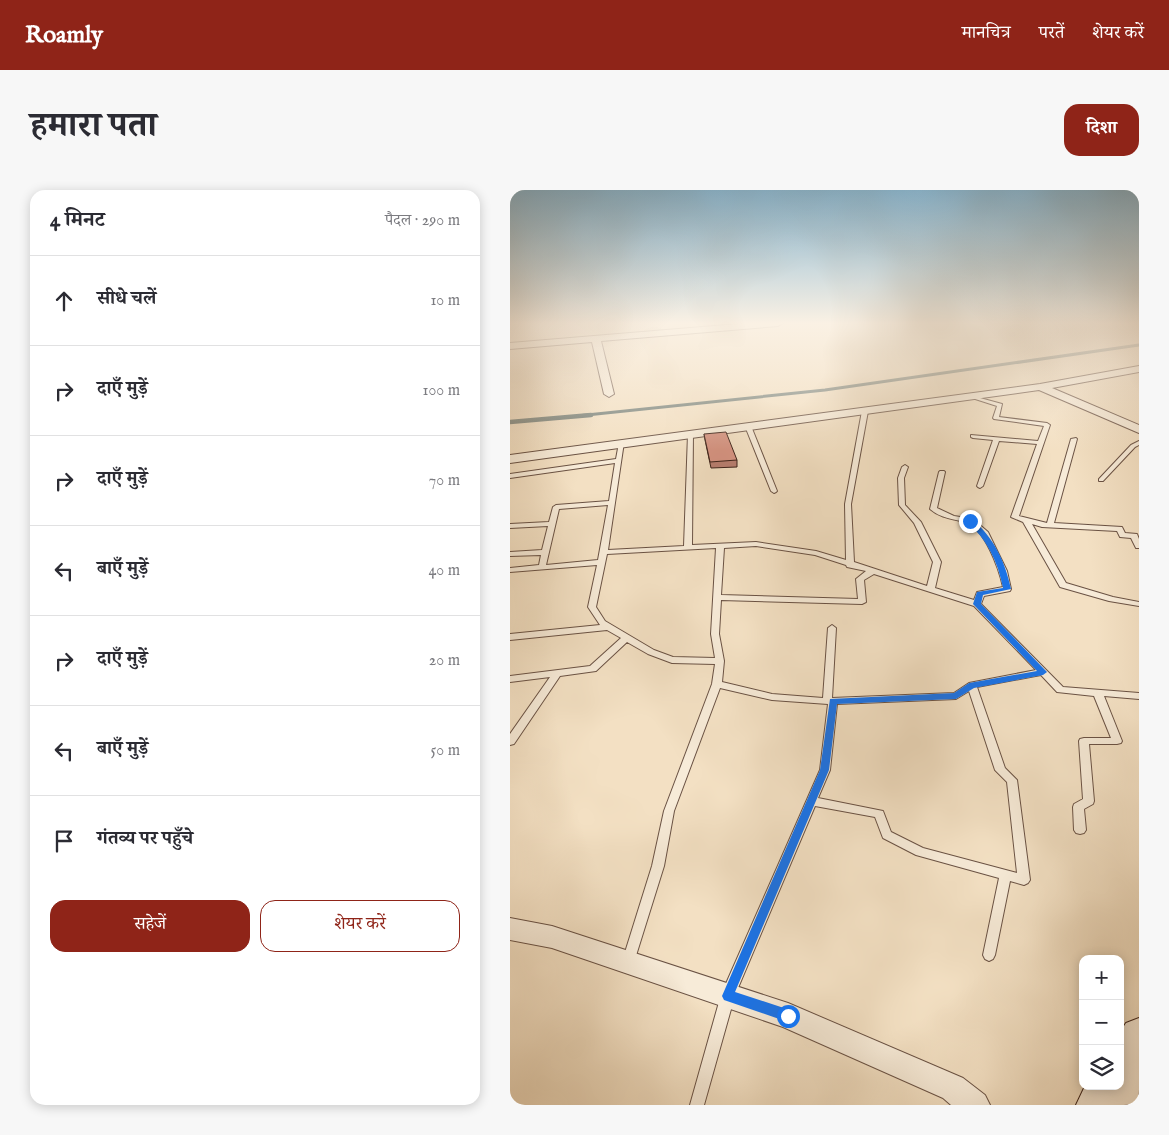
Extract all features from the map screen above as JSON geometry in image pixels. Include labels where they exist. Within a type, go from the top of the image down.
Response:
[{"type":"main road","points":[[1124,1060],[1139,1036]]},
{"type":"main road","points":[[1129,1105],[1139,1088]]},
{"type":"main road","points":[[1096,1105],[1105,1090]]},
{"type":"street","points":[[602,366],[609,394]]},
{"type":"street","points":[[510,459],[1040,387],[1139,369]]},
{"type":"street","points":[[1040,387],[1139,429]]},
{"type":"street","points":[[510,929],[552,937],[788,1016],[945,1084],[976,1105]]},
{"type":"lane","points":[[972,396],[1000,406],[996,418],[1047,425],[1015,517],[1050,526],[1119,529],[1123,535],[1134,536],[1139,546]]},
{"type":"lane","points":[[850,564],[848,504],[865,411]]},
{"type":"lane","points":[[748,426],[774,491]]},
{"type":"lane","points":[[688,547],[691,434]]},
{"type":"lane","points":[[973,436],[1041,442]]},
{"type":"lane","points":[[980,486],[997,438]]},
{"type":"lane","points":[[1050,526],[1074,438]]},
{"type":"lane","points":[[622,443],[604,552],[592,607],[602,624],[650,652],[672,660],[720,661]]},
{"type":"lane","points":[[1101,480],[1133,446],[1139,443]]},
{"type":"lane","points":[[510,476],[619,461]]},
{"type":"lane","points":[[905,467],[901,478],[902,505],[917,522],[937,562],[930,590]]},
{"type":"lane","points":[[942,472],[933,509],[952,518],[970,521],[985,534],[1003,571],[1007,589],[980,594],[977,604]]},
{"type":"lane","points":[[542,567],[556,507],[612,503]]},
{"type":"lane","points":[[1026,520],[1063,585],[1112,599],[1139,604]]},
{"type":"lane","points":[[510,526],[552,524]]},
{"type":"lane","points":[[604,552],[756,544],[816,554],[977,604],[1060,690],[1139,696]]},
{"type":"lane","points":[[628,962],[658,866],[669,811],[717,684],[720,661],[715,634],[720,546]]},
{"type":"lane","points":[[510,554],[546,552]]},
{"type":"lane","points":[[510,570],[602,562]]},
{"type":"lane","points":[[717,597],[862,602],[860,579],[871,572]]},
{"type":"lane","points":[[510,637],[607,627]]},
{"type":"lane","points":[[697,1105],[728,996],[825,770],[830,701],[832,628]]},
{"type":"lane","points":[[510,679],[594,669],[626,638]]},
{"type":"lane","points":[[717,684],[772,696],[830,701],[956,696],[972,685],[1043,672]]},
{"type":"lane","points":[[510,742],[557,674]]},
{"type":"lane","points":[[812,801],[879,814],[887,835],[920,852],[1024,880],[1012,780],[1000,770],[972,685]]},
{"type":"lane","points":[[1080,830],[1078,807],[1089,802],[1084,741],[1117,741],[1098,693]]},
{"type":"lane","points":[[989,955],[1004,875]]},
{"type":"building","points":[[726,432],[737,460],[710,462],[704,434]]},
{"type":"waterway","points":[[577,416],[825,390],[995,366]]},
{"type":"waterway","points":[[510,422],[591,415]]},
{"type":"route","points":[[788,1016],[728,996],[825,770],[833,701],[956,696],[972,685],[1043,672],[977,604],[980,594],[1007,589],[1003,571],[985,534],[970,521]]}]
